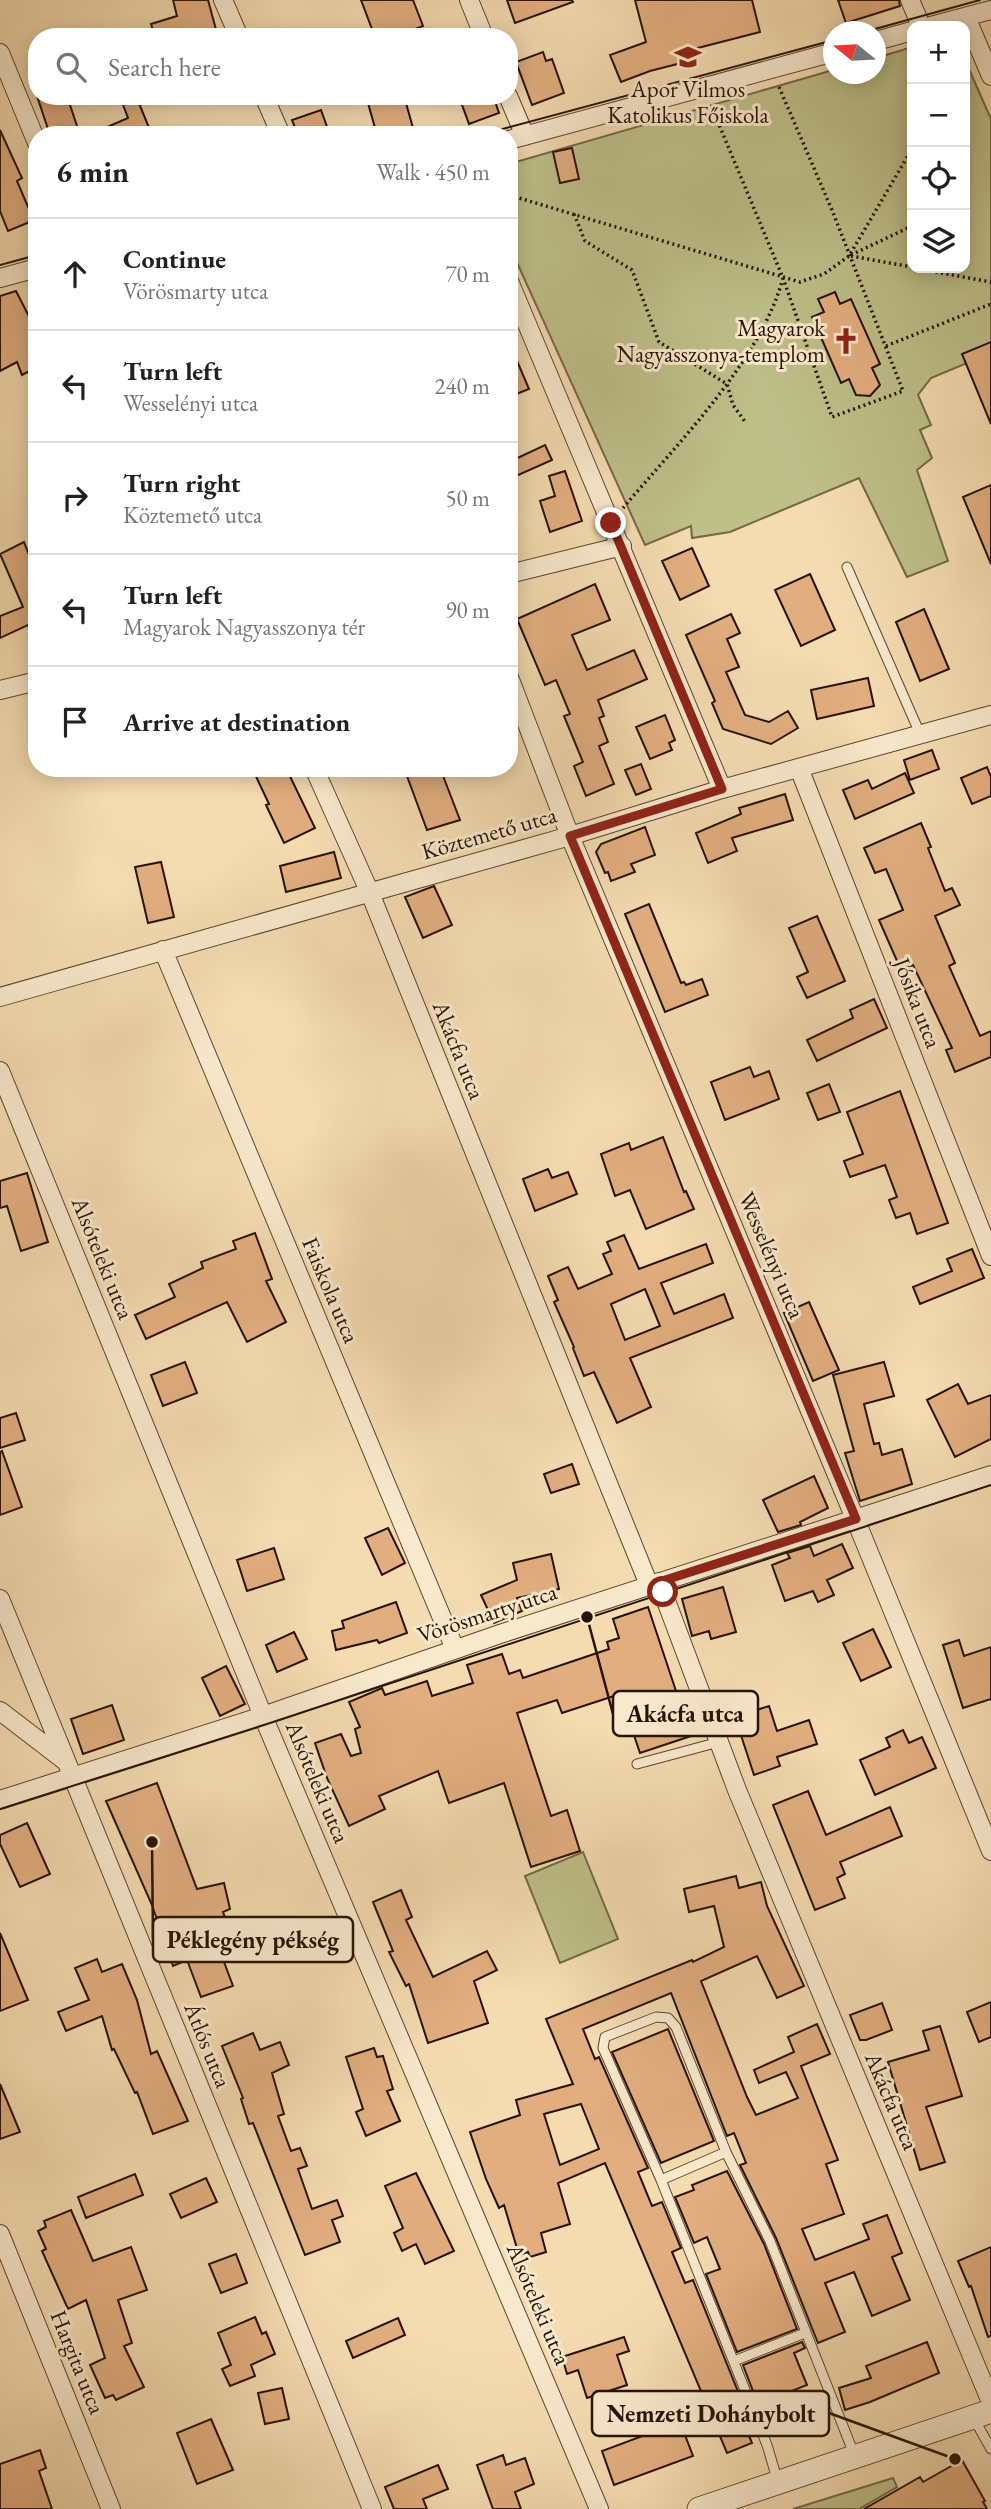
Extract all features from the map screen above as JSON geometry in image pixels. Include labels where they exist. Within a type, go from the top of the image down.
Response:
[{"type":"street","points":[[223,0],[235,28]]},
{"type":"street","points":[[469,0],[480,28]]},
{"type":"street","points":[[910,0],[919,21]]},
{"type":"street","points":[[950,21],[991,10]]},
{"type":"street","points":[[966,17],[991,76]]},
{"type":"street","points":[[886,38],[907,32]]},
{"type":"street","points":[[0,53],[30,126]]},
{"type":"street","points":[[518,138],[823,55]]},
{"type":"street","points":[[268,105],[277,126]]},
{"type":"street","points":[[510,105],[514,126]]},
{"type":"street","points":[[0,278],[28,270]]},
{"type":"street","points":[[518,302],[722,789]]},
{"type":"street","points":[[518,572],[622,546]]},
{"type":"street","points":[[0,690],[28,683]]},
{"type":"street","name":"Wesselényi utca","points":[[518,700],[570,836],[856,1519],[991,1851]]},
{"type":"street","name":"Köztemető utca","points":[[0,997],[570,836],[722,789],[991,715]]},
{"type":"street","name":"Jósika utca","points":[[799,768],[991,1255]]},
{"type":"street","name":"Akácfa utca","points":[[318,777],[370,893],[991,2402]]},
{"type":"street","name":"Faiskola utca","points":[[163,950],[455,1649]]},
{"type":"street","name":"Alsóteleki utca","points":[[0,1071],[263,1716],[599,2509]]},
{"type":"street","name":"Vörösmarty utca","points":[[0,1800],[263,1716],[455,1649],[991,1475]]},
{"type":"street","name":"Átlós utca","points":[[0,1599],[372,2509]]},
{"type":"street","points":[[0,1711],[64,1760]]},
{"type":"street","name":"Hargita utca","points":[[0,2234],[111,2509]]},
{"type":"street","points":[[699,2509],[982,2414]]},
{"type":"lane","points":[[847,568],[921,736]]},
{"type":"lane","points":[[637,1764],[719,1742]]},
{"type":"lane","points":[[778,2482],[767,2445],[662,2180],[603,2048],[605,2037],[656,2017],[668,2018],[676,2027],[726,2152],[770,2241],[854,2456]]},
{"type":"lane","points":[[662,2180],[726,2152]]},
{"type":"lane","points":[[734,2361],[805,2333]]},
{"type":"lane","points":[[982,2414],[991,2449]]},
{"type":"path","points":[[710,101],[783,278],[832,416],[903,391],[778,85]]},
{"type":"path","points":[[849,256],[907,157]]},
{"type":"path","points":[[518,198],[800,282],[824,274],[849,256],[907,228]]},
{"type":"path","points":[[573,214],[585,241],[632,270],[659,342],[727,384],[733,405],[746,423]]},
{"type":"path","points":[[849,256],[907,267]]},
{"type":"path","points":[[941,273],[991,282]]},
{"type":"path","points":[[611,523],[727,384],[762,332],[778,298],[783,278]]},
{"type":"path","points":[[886,346],[991,304]]},
{"type":"green space","points":[[907,49],[907,273],[970,273],[970,71],[991,119],[991,353],[931,378],[918,395],[931,425],[920,430],[932,458],[917,470],[948,561],[907,577],[859,478],[730,532],[692,538],[691,526],[645,545],[518,265],[518,161],[823,73],[823,84],[886,84],[886,55]]},
{"type":"green space","points":[[583,1852],[618,1939],[560,1963],[525,1876]]},
{"type":"green space","points":[[893,2478],[897,2487],[859,2509],[793,2509]]},
{"type":"building","points":[[173,0],[208,0],[216,28],[152,28],[151,24],[177,16]]},
{"type":"building","points":[[361,0],[413,0],[423,26],[418,28],[372,28]]},
{"type":"building","points":[[507,0],[572,0],[573,2],[515,23]]},
{"type":"building","points":[[635,0],[752,0],[760,32],[690,50],[693,60],[621,82],[610,55],[646,42]]},
{"type":"building","points":[[838,0],[899,0],[900,6],[845,21]]},
{"type":"building","points":[[543,52],[546,61],[552,59],[564,93],[532,105],[518,61]]},
{"type":"building","points":[[40,105],[70,105],[77,126],[47,126]]},
{"type":"building","points":[[123,105],[140,105],[148,126],[110,126],[128,118]]},
{"type":"building","points":[[369,105],[407,105],[412,126],[374,126]]},
{"type":"building","points":[[462,105],[496,105],[499,113],[469,124]]},
{"type":"building","points":[[321,110],[327,126],[294,126],[292,120]]},
{"type":"building","points":[[0,130],[22,178],[17,181],[28,207],[28,223],[8,231],[0,211]]},
{"type":"building","points":[[572,148],[579,179],[560,183],[553,152]]},
{"type":"building","points":[[16,291],[28,314],[28,372],[22,375],[17,362],[0,371],[0,296]]},
{"type":"building","name":"Magyarok Nagyasszonya-templom","points":[[835,292],[840,304],[851,299],[880,364],[872,368],[880,385],[870,396],[856,395],[849,379],[841,383],[812,317],[824,312],[818,299]]},
{"type":"building","points":[[991,342],[991,424],[962,354]]},
{"type":"building","points":[[518,363],[529,389],[518,393]]},
{"type":"building","points":[[545,445],[552,460],[518,475],[518,458]]},
{"type":"building","points":[[565,471],[582,521],[550,532],[540,501],[555,496],[549,476]]},
{"type":"building","points":[[991,485],[991,564],[963,497]]},
{"type":"building","points":[[24,542],[28,552],[28,625],[0,638],[0,616],[23,607],[0,554]]},
{"type":"building","points":[[692,548],[709,586],[680,600],[662,561]]},
{"type":"building","points":[[810,574],[835,630],[801,646],[775,590]]},
{"type":"building","points":[[595,584],[610,620],[572,635],[587,670],[634,650],[647,679],[598,700],[604,716],[599,718],[608,742],[599,746],[614,784],[586,796],[574,766],[583,762],[564,716],[570,714],[556,680],[545,685],[518,619]]},
{"type":"building","points":[[924,609],[949,669],[920,681],[896,622]]},
{"type":"building","points":[[731,614],[740,633],[727,639],[739,667],[726,672],[745,715],[769,722],[788,711],[798,728],[771,744],[723,729],[712,703],[715,701],[686,635]]},
{"type":"building","points":[[868,678],[874,706],[817,719],[811,690]]},
{"type":"building","points":[[665,715],[675,740],[669,743],[672,750],[650,759],[636,727]]},
{"type":"building","points":[[932,750],[939,769],[910,780],[904,760]]},
{"type":"building","points":[[641,764],[651,789],[636,795],[625,770]]},
{"type":"building","points":[[987,767],[991,777],[991,796],[972,804],[961,778]]},
{"type":"building","points":[[905,773],[914,793],[855,819],[843,790],[868,780],[872,789]]},
{"type":"building","points":[[256,777],[290,777],[315,828],[284,843],[266,805],[269,804]]},
{"type":"building","points":[[407,777],[443,777],[460,820],[427,830]]},
{"type":"building","points":[[785,794],[793,820],[732,838],[737,851],[708,863],[696,833],[741,814],[739,808]]},
{"type":"building","points":[[921,823],[945,891],[952,888],[960,905],[935,916],[955,963],[949,966],[980,1036],[991,1031],[991,1057],[955,1072],[946,1050],[952,1048],[913,965],[901,970],[879,920],[903,910],[886,869],[875,873],[864,848]]},
{"type":"building","points":[[645,827],[655,855],[631,864],[635,872],[611,881],[596,852],[601,844]]},
{"type":"building","points":[[334,852],[341,878],[286,892],[280,866]]},
{"type":"building","points":[[161,862],[174,917],[148,923],[135,867]]},
{"type":"building","points":[[434,886],[452,925],[423,938],[405,897]]},
{"type":"building","points":[[649,904],[681,983],[686,985],[702,979],[708,995],[665,1012],[625,914]]},
{"type":"building","points":[[817,916],[845,981],[807,998],[797,977],[808,972],[789,928]]},
{"type":"building","points":[[874,999],[887,1028],[817,1061],[807,1040],[853,1018],[850,1010]]},
{"type":"building","points":[[750,1067],[754,1077],[769,1071],[779,1099],[725,1120],[711,1082]]},
{"type":"building","points":[[829,1084],[840,1112],[818,1120],[807,1093]]},
{"type":"building","points":[[900,1091],[948,1223],[917,1234],[910,1213],[896,1218],[889,1200],[897,1197],[885,1165],[850,1177],[844,1161],[863,1154],[847,1112]]},
{"type":"building","points":[[663,1137],[684,1192],[686,1191],[694,1209],[646,1229],[630,1190],[615,1196],[601,1154],[629,1143],[631,1150]]},
{"type":"building","points":[[548,1169],[552,1178],[568,1172],[577,1194],[535,1211],[523,1179]]},
{"type":"building","points":[[27,1173],[48,1242],[21,1251],[7,1206],[0,1208],[0,1181]]},
{"type":"building","points":[[255,1233],[272,1279],[266,1281],[286,1322],[247,1342],[227,1302],[146,1339],[135,1315],[175,1297],[169,1284],[203,1268],[201,1262],[236,1249],[233,1241]]},
{"type":"building","points":[[624,1235],[639,1269],[706,1244],[713,1263],[661,1283],[674,1314],[724,1294],[733,1318],[630,1358],[651,1407],[617,1423],[594,1372],[584,1376],[554,1302],[558,1300],[548,1276],[568,1267],[578,1289],[612,1274],[603,1254],[611,1251],[607,1242]],"holes":[[[645,1289],[660,1326],[625,1340],[611,1304]]]},
{"type":"building","points":[[972,1249],[984,1278],[920,1304],[913,1287],[952,1271],[947,1259]]},
{"type":"building","points":[[809,1302],[839,1370],[813,1381],[784,1313]]},
{"type":"building","points":[[185,1362],[197,1393],[163,1406],[151,1375]]},
{"type":"building","points":[[884,1362],[894,1396],[864,1404],[874,1444],[879,1443],[882,1455],[902,1449],[912,1484],[860,1501],[845,1453],[854,1451],[833,1375]]},
{"type":"building","points":[[958,1384],[968,1404],[991,1395],[991,1439],[955,1457],[927,1400]]},
{"type":"building","points":[[16,1413],[25,1440],[0,1448],[0,1418]]},
{"type":"building","points":[[2,1451],[22,1507],[0,1515],[0,1452]]},
{"type":"building","points":[[572,1464],[579,1484],[551,1493],[544,1474]]},
{"type":"building","points":[[814,1476],[828,1508],[800,1522],[801,1525],[778,1532],[763,1500]]},
{"type":"building","points":[[388,1528],[405,1563],[382,1575],[365,1538]]},
{"type":"building","points":[[842,1544],[853,1568],[827,1580],[834,1595],[818,1602],[813,1591],[785,1601],[772,1565],[790,1558],[787,1553],[810,1546],[814,1556]]},
{"type":"building","points":[[274,1548],[284,1579],[247,1591],[237,1560]]},
{"type":"building","points":[[551,1554],[559,1589],[517,1598],[522,1611],[494,1623],[481,1595],[517,1580],[513,1563]]},
{"type":"building","points":[[723,1587],[736,1632],[711,1639],[709,1631],[692,1636],[682,1599]]},
{"type":"building","points":[[396,1602],[407,1633],[379,1643],[377,1640],[336,1650],[332,1631],[344,1628],[342,1621]]},
{"type":"building","points":[[648,1607],[691,1736],[640,1753],[620,1694],[562,1713],[557,1700],[517,1713],[551,1816],[567,1810],[580,1851],[531,1867],[504,1783],[449,1803],[438,1771],[379,1796],[385,1809],[349,1826],[327,1778],[315,1743],[341,1734],[351,1756],[361,1753],[355,1729],[360,1727],[349,1702],[382,1688],[385,1695],[427,1681],[432,1696],[473,1683],[467,1665],[502,1654],[509,1674],[520,1670],[523,1678],[609,1649],[607,1642],[619,1638],[613,1619]]},
{"type":"building","points":[[873,1629],[891,1667],[861,1681],[843,1643]]},
{"type":"building","points":[[294,1632],[307,1659],[277,1672],[266,1645]]},
{"type":"building","points":[[959,1640],[964,1656],[991,1647],[991,1699],[963,1708],[943,1645]]},
{"type":"building","points":[[226,1666],[245,1704],[220,1716],[202,1678]]},
{"type":"building","points":[[112,1705],[124,1740],[83,1754],[71,1719]]},
{"type":"building","points":[[769,1706],[777,1731],[809,1720],[817,1744],[777,1757],[780,1766],[754,1775],[735,1717]]},
{"type":"building","points":[[903,1730],[909,1743],[922,1737],[936,1768],[875,1795],[860,1760],[890,1747],[886,1738]]},
{"type":"building","points":[[157,1783],[197,1889],[224,1883],[230,1909],[223,1912],[236,1948],[221,1954],[233,1986],[201,1997],[187,1960],[173,1966],[152,1905],[106,1801]]},
{"type":"building","points":[[808,1791],[826,1835],[890,1807],[902,1836],[840,1862],[845,1874],[837,1878],[845,1898],[815,1910],[773,1805]]},
{"type":"building","points":[[27,1823],[50,1874],[20,1887],[0,1844],[0,1835]]},
{"type":"building","points":[[736,1876],[739,1888],[761,1882],[767,1906],[804,1986],[777,1998],[757,1956],[701,1981],[756,2115],[798,2098],[786,2072],[759,2083],[754,2070],[794,2052],[788,2037],[817,2024],[830,2054],[801,2066],[838,2160],[826,2164],[844,2214],[802,2229],[815,2260],[869,2239],[863,2224],[887,2215],[902,2253],[892,2257],[910,2300],[872,2316],[854,2272],[825,2283],[845,2332],[818,2343],[776,2238],[740,2165],[746,2163],[734,2133],[727,2136],[671,1993],[583,2029],[595,2059],[599,2057],[648,2168],[638,2172],[652,2206],[662,2202],[681,2248],[672,2252],[685,2283],[693,2280],[745,2409],[739,2411],[752,2443],[727,2453],[605,2163],[558,2183],[570,2224],[541,2233],[546,2252],[530,2257],[528,2252],[519,2255],[504,2205],[499,2208],[470,2132],[520,2115],[516,2100],[573,2084],[546,2019],[692,1960],[693,1962],[724,1947],[714,1906],[689,1912],[684,1889]],"holes":[[[581,2104],[599,2149],[560,2165],[544,2114]]]},
{"type":"building","points":[[401,1890],[412,1917],[406,1920],[433,1977],[487,1951],[497,1970],[474,1981],[488,2023],[428,2043],[409,1984],[406,1986],[389,1952],[393,1951],[373,1902]]},
{"type":"building","points":[[0,1933],[28,2000],[0,2011]]},
{"type":"building","points":[[97,1959],[102,1972],[122,1964],[137,2000],[151,2054],[157,2051],[188,2121],[153,2134],[137,2092],[135,2093],[114,2049],[112,2050],[102,2016],[66,2031],[58,2012],[89,2000],[75,1968]]},
{"type":"building","points":[[991,2002],[991,2037],[979,2042],[967,2012]]},
{"type":"building","points":[[882,2003],[892,2030],[860,2040],[850,2015]]},
{"type":"building","points":[[940,2026],[962,2096],[926,2107],[945,2162],[920,2170],[888,2062],[929,2050],[923,2031]]},
{"type":"building","points":[[668,2029],[714,2141],[661,2163],[612,2052]]},
{"type":"building","points":[[253,2033],[260,2050],[280,2042],[289,2065],[272,2073],[284,2114],[278,2116],[291,2151],[300,2148],[307,2166],[298,2169],[312,2209],[337,2200],[343,2216],[332,2220],[340,2242],[305,2255],[253,2123],[249,2124],[241,2099],[243,2098],[222,2046]]},
{"type":"building","points":[[374,2048],[377,2057],[383,2056],[393,2089],[387,2091],[400,2121],[366,2136],[356,2112],[363,2109],[346,2057]]},
{"type":"building","points":[[0,2084],[20,2132],[0,2139]]},
{"type":"building","points":[[727,2171],[764,2244],[797,2329],[737,2352],[706,2274],[720,2269],[707,2237],[694,2243],[675,2197],[694,2190],[692,2185]]},
{"type":"building","points":[[416,2173],[454,2251],[425,2264],[416,2244],[402,2251],[394,2233],[403,2228],[385,2186]]},
{"type":"building","points":[[135,2174],[143,2195],[86,2218],[78,2197]]},
{"type":"building","points":[[206,2178],[217,2202],[181,2218],[170,2194]]},
{"type":"building","points":[[71,2210],[93,2261],[131,2247],[147,2290],[118,2300],[132,2343],[124,2346],[144,2387],[116,2400],[113,2395],[105,2398],[90,2365],[105,2358],[86,2300],[68,2309],[42,2251],[46,2249],[38,2231],[46,2227],[44,2221]]},
{"type":"building","points":[[991,2247],[991,2336],[988,2337],[971,2286],[969,2287],[958,2261]]},
{"type":"building","points":[[236,2254],[247,2283],[221,2293],[209,2264]]},
{"type":"building","points":[[255,2317],[262,2334],[266,2332],[275,2354],[251,2365],[255,2376],[230,2386],[222,2369],[231,2365],[218,2333]]},
{"type":"building","points":[[398,2318],[405,2335],[353,2358],[346,2341]]},
{"type":"building","points":[[624,2337],[629,2351],[617,2355],[627,2385],[587,2398],[578,2370],[567,2374],[562,2357]]},
{"type":"building","points":[[802,2342],[805,2348],[794,2353],[807,2385],[758,2404],[743,2365]]},
{"type":"building","points":[[927,2342],[939,2373],[845,2410],[839,2388],[871,2378],[866,2366]]},
{"type":"building","points":[[282,2388],[289,2419],[265,2424],[258,2393]]},
{"type":"building","points":[[211,2419],[233,2470],[197,2484],[177,2433]]},
{"type":"building","points":[[680,2422],[693,2456],[614,2485],[602,2451]]},
{"type":"building","points":[[40,2450],[46,2468],[39,2471],[52,2509],[0,2509],[0,2464]]},
{"type":"building","points":[[503,2455],[506,2465],[525,2458],[534,2484],[515,2492],[521,2509],[493,2509],[477,2465]]},
{"type":"building","points":[[962,2460],[987,2509],[864,2509],[920,2477],[923,2482]]},
{"type":"building","points":[[438,2465],[448,2489],[423,2499],[427,2509],[394,2509],[385,2487]]},
{"type":"tram line","points":[[886,26],[980,0]]},
{"type":"tram line","points":[[514,126],[823,43]]},
{"type":"tram line","points":[[0,265],[28,257]]},
{"type":"tram line","points":[[0,1809],[267,1724],[991,1485]]},
{"type":"place","name":"Apor Vilmos Katolikus Főiskola","points":[[688,57]]},
{"type":"place","name":"Magyarok Nagyasszonya-templom","points":[[846,341]]},
{"type":"place","name":"Akácfa utca","points":[[587,1617]]},
{"type":"place","name":"Péklegény pékség","points":[[152,1842]]},
{"type":"place","name":"Nemzeti Dohánybolt","points":[[955,2459]]},
{"type":"route","points":[[611,523],[722,789],[570,836],[856,1519],[659,1582],[663,1592]]}]
